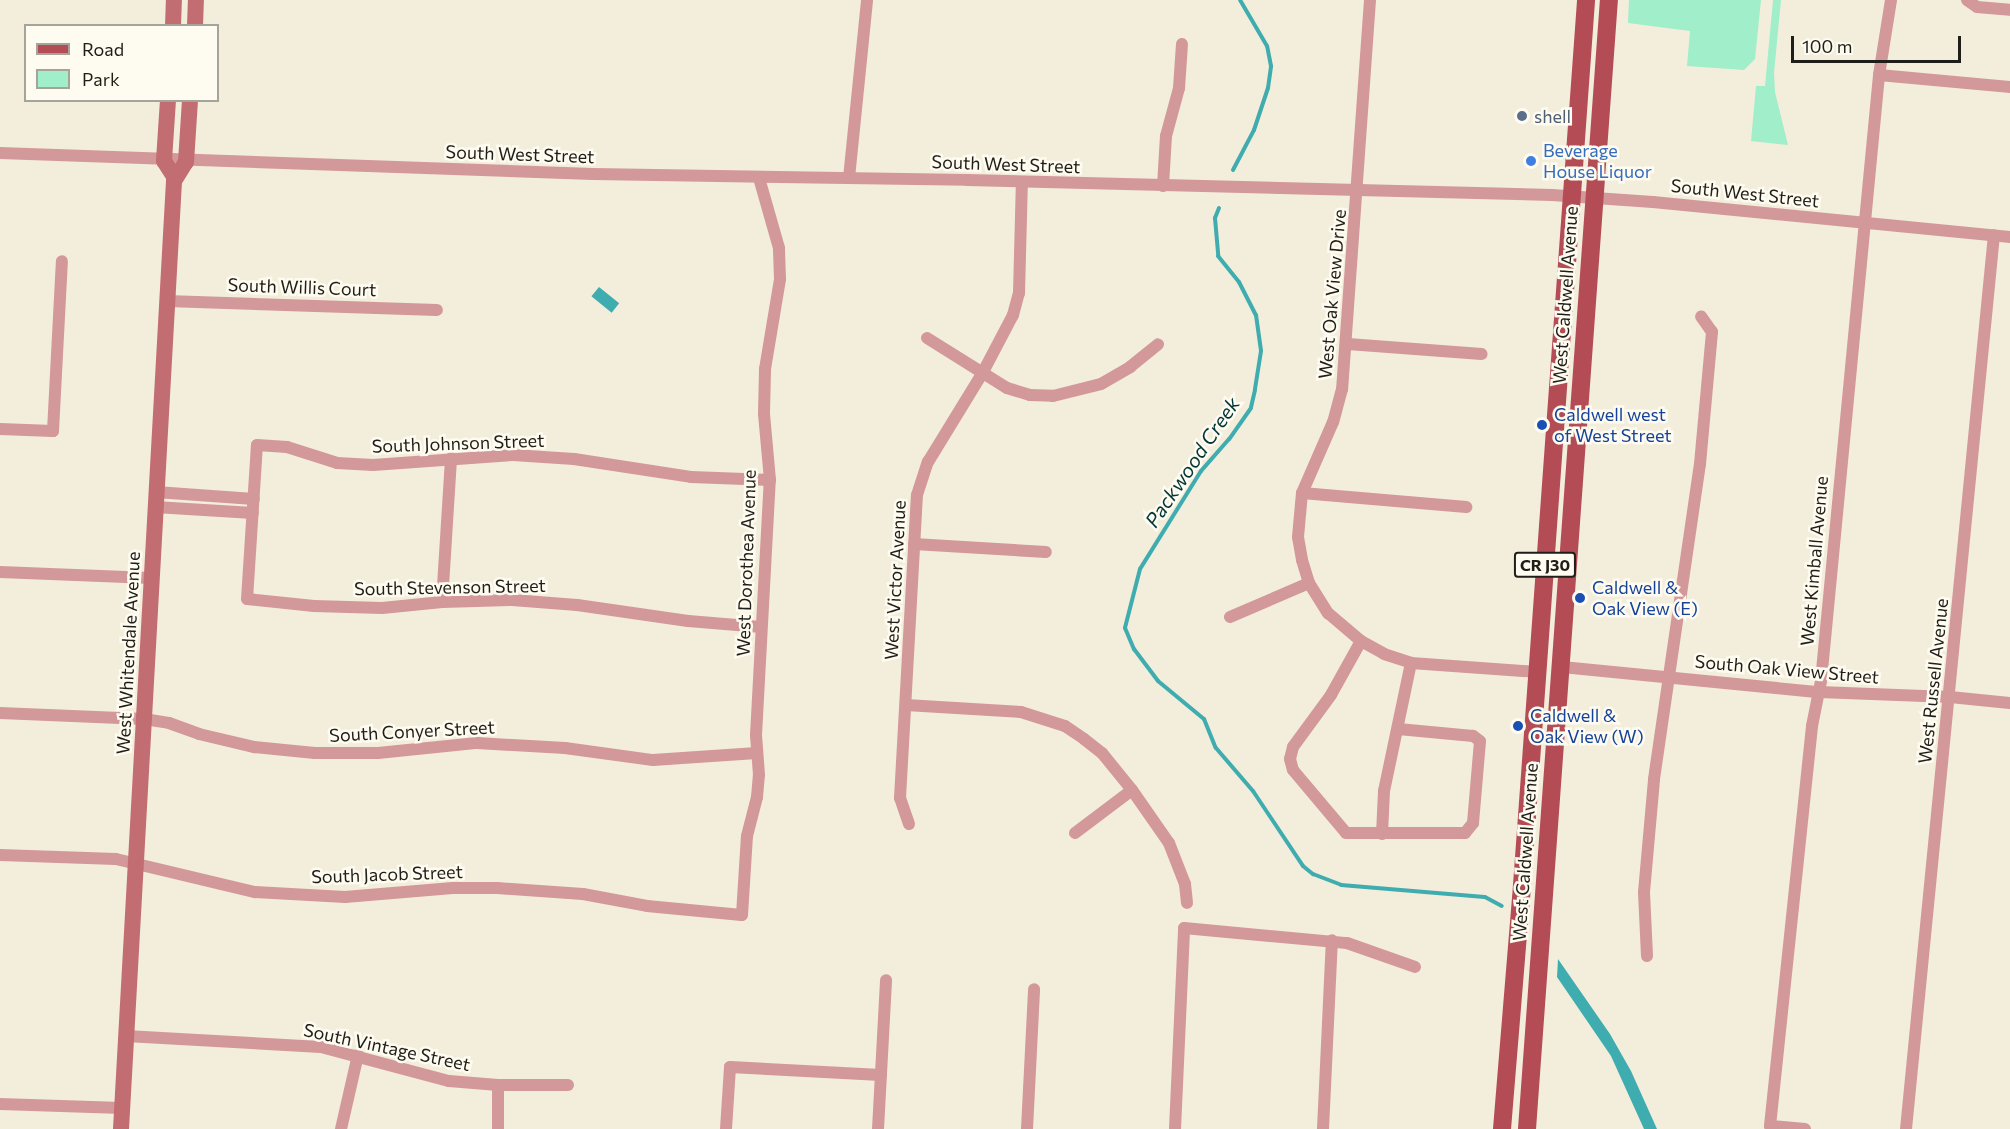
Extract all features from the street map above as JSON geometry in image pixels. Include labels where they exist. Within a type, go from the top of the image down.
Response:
[{"type":"main road","name":"West Caldwell Avenue","points":[[1502,1129],[1538,672],[1586,0]]},
{"type":"main road","name":"West Caldwell Avenue","points":[[1527,1129],[1609,0]]},
{"type":"main road","points":[[1547,535],[1556,569],[1552,655],[1562,667]]},
{"type":"street","points":[[173,24],[174,0]]},
{"type":"street","points":[[195,24],[196,0]]},
{"type":"street","points":[[849,178],[867,0]]},
{"type":"street","name":"West Oak View Drive","points":[[1370,0],[1348,344],[1342,389],[1333,422],[1302,494],[1298,537],[1309,583],[1328,613],[1361,641],[1384,654],[1411,663],[1538,672]]},
{"type":"street","name":"West Kimball Avenue","points":[[1804,1129],[1770,1126],[1812,726],[1819,692],[1879,75],[1891,0]]},
{"type":"street","points":[[1966,0],[1977,7],[2010,10]]},
{"type":"street","points":[[1163,186],[1166,136],[1179,88],[1182,44]]},
{"type":"street","points":[[1879,75],[2010,87]]},
{"type":"street","points":[[168,102],[164,160],[175,178],[186,162],[190,102]]},
{"type":"street","name":"South West Street","points":[[0,153],[186,162],[759,178],[849,178],[1572,196],[2010,237]]},
{"type":"street","name":"West Whitendale Avenue","points":[[121,1129],[175,178]]},
{"type":"street","name":"West Dorothea Avenue","points":[[742,915],[747,836],[757,797],[761,627],[770,480],[764,414],[765,369],[780,279],[778,248],[759,178]]},
{"type":"street","name":"West Victor Avenue","points":[[909,824],[900,798],[917,495],[928,462],[982,374],[1013,315],[1019,293],[1022,182]]},
{"type":"street","name":"West Russell Avenue","points":[[1906,1129],[1994,235]]},
{"type":"street","points":[[0,429],[53,431],[62,261]]},
{"type":"street","name":"South Willis Court","points":[[167,301],[437,310]]},
{"type":"street","points":[[1647,956],[1644,892],[1668,677],[1700,464],[1712,332],[1701,316]]},
{"type":"street","points":[[927,338],[1007,388],[1030,395],[1053,396],[1101,384],[1130,367],[1158,344]]},
{"type":"street","points":[[1348,344],[1482,354]]},
{"type":"street","name":"South Johnson Street","points":[[254,499],[257,445],[287,447],[337,463],[373,465],[513,455],[574,459],[691,477],[770,480]]},
{"type":"street","points":[[442,602],[451,458]]},
{"type":"street","points":[[1302,494],[1466,507]]},
{"type":"street","points":[[254,499],[253,513],[156,500],[254,499]]},
{"type":"street","name":"South Stevenson Street","points":[[253,513],[247,599],[314,606],[382,608],[442,602],[512,600],[577,605],[688,621],[761,627]]},
{"type":"street","points":[[914,544],[1046,552]]},
{"type":"street","points":[[0,572],[151,578]]},
{"type":"street","points":[[1230,617],[1309,583]]},
{"type":"street","points":[[1361,641],[1331,695],[1293,747],[1290,759],[1293,770],[1346,833],[1462,834],[1473,823],[1482,746],[1480,741],[1473,736],[1398,729]]},
{"type":"street","points":[[1382,834],[1384,791],[1411,663]]},
{"type":"street","name":"South Oak View Street","points":[[1562,667],[1819,692],[1950,697],[2010,703]]},
{"type":"street","points":[[906,705],[1021,712],[1065,726],[1084,739],[1102,753],[1132,790],[1169,843],[1185,884],[1186,903]]},
{"type":"street","name":"South Conyer Street","points":[[0,713],[144,719],[169,723],[199,734],[254,747],[315,753],[378,753],[477,743],[565,748],[653,760],[757,753]]},
{"type":"street","points":[[1075,833],[1132,790]]},
{"type":"street","name":"South Jacob Street","points":[[0,855],[116,859],[255,892],[345,897],[453,888],[497,888],[583,894],[647,906],[742,915]]},
{"type":"street","points":[[1174,1129],[1184,928],[1332,940],[1368,948],[1415,967]]},
{"type":"street","points":[[1323,1129],[1332,940]]},
{"type":"street","points":[[878,1129],[886,980]]},
{"type":"street","points":[[1027,1129],[1034,989]]},
{"type":"street","name":"South Vintage Street","points":[[126,1036],[321,1047],[449,1081],[498,1085],[568,1085]]},
{"type":"street","points":[[341,1129],[358,1055]]},
{"type":"street","points":[[726,1129],[730,1067],[881,1075]]},
{"type":"street","points":[[498,1085],[498,1129]]},
{"type":"street","points":[[0,1104],[122,1108]]},
{"type":"green space","points":[[1629,0],[1761,0],[1755,59],[1744,70],[1687,66],[1690,31],[1628,23]]},
{"type":"green space","points":[[1773,0],[1781,0],[1774,73],[1775,92],[1788,145],[1751,141],[1756,86],[1765,86]]},
{"type":"water","points":[[599,287],[619,303],[612,313],[591,296]]},
{"type":"water","points":[[1558,959],[1610,1034],[1631,1071],[1657,1129],[1644,1129],[1611,1056],[1557,977]]},
{"type":"waterway","name":"Packwood Creek","points":[[1233,170],[1254,130],[1268,88],[1271,66],[1267,46],[1240,0]]},
{"type":"waterway","name":"Packwood Creek","points":[[1219,208],[1215,218],[1218,256],[1239,282],[1256,315],[1261,351],[1251,408],[1229,439],[1201,471],[1140,569],[1125,628],[1134,649],[1158,681],[1204,719],[1216,748],[1253,791],[1303,866],[1313,874],[1341,885],[1485,897],[1502,906]]},
{"type":"place","name":"shell","points":[[1522,116]]},
{"type":"place","name":"Beverage House Liquor","points":[[1531,161]]},
{"type":"place","name":"Caldwell west of West Street","points":[[1542,425]]},
{"type":"place","name":"Caldwell & Oak View (E)","points":[[1580,598]]},
{"type":"place","name":"Caldwell & Oak View (W)","points":[[1518,726]]}]
